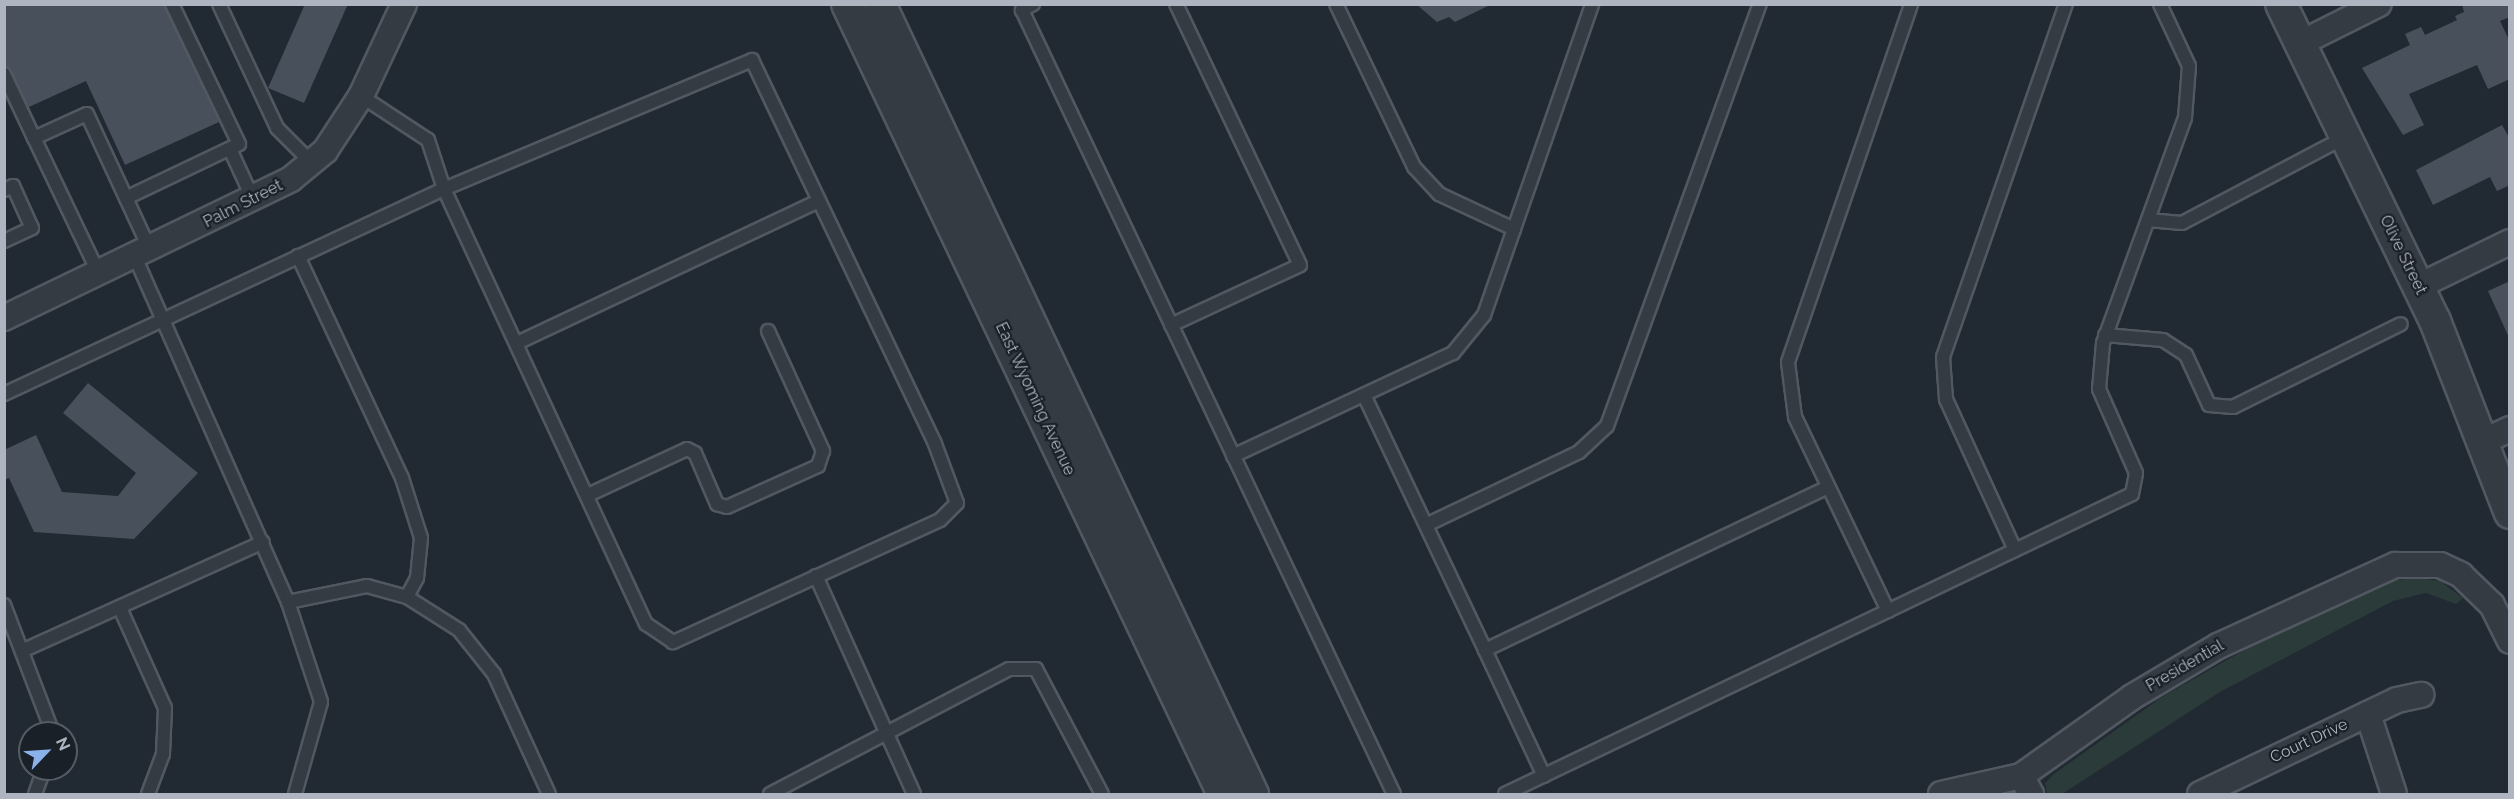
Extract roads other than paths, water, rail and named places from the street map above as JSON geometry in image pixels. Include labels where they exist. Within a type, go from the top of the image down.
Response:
[{"type":"street","name":"Palm Street","points":[[4,318],[254,200],[326,151],[361,96],[404,4]]},
{"type":"street","name":"East Wyoming Avenue","points":[[847,4],[1223,795]]},
{"type":"street","name":"East Wyoming Avenue","points":[[880,4],[1253,795]]},
{"type":"street","name":"Olive Street","points":[[2280,4],[2419,286],[2510,513]]},
{"type":"street","points":[[2299,44],[2379,4]]},
{"type":"street","points":[[2419,286],[2510,242]]},
{"type":"street","points":[[2480,443],[2510,429]]},
{"type":"street","name":"Presidential","points":[[1941,795],[2026,785],[2132,697],[2218,646],[2374,571],[2440,565],[2477,587],[2510,641]]},
{"type":"street","name":"Court Drive","points":[[2200,795],[2226,787],[2368,714],[2421,695]]},
{"type":"street","points":[[2368,714],[2394,795]]},
{"type":"lane","points":[[126,198],[239,144],[172,4]]},
{"type":"lane","points":[[219,4],[277,128],[311,162]]},
{"type":"lane","points":[[1171,325],[1300,265],[1176,4]]},
{"type":"lane","points":[[1336,4],[1414,167],[1439,194],[1514,229]]},
{"type":"lane","points":[[1233,456],[1454,353],[1484,315],[1592,4]]},
{"type":"lane","points":[[1425,525],[1579,452],[1607,426],[1760,4]]},
{"type":"lane","points":[[1888,611],[1795,417],[1788,362],[1911,4]]},
{"type":"lane","points":[[2015,550],[1946,399],[1943,357],[2066,4]]},
{"type":"lane","points":[[1505,795],[2132,494],[2136,473],[2099,389],[2105,335],[2185,118],[2189,66],[2160,4]]},
{"type":"lane","points":[[1025,6],[1171,325],[1395,795]]},
{"type":"lane","points":[[4,394],[444,189],[752,60],[935,444],[957,503],[940,520],[673,642],[646,624],[519,342],[444,189],[428,140],[361,96]]},
{"type":"lane","points":[[4,74],[99,274]]},
{"type":"lane","points":[[34,138],[87,114],[126,198],[164,320],[288,602],[321,702],[295,795]]},
{"type":"lane","points":[[2148,220],[2182,223],[2345,137]]},
{"type":"lane","points":[[230,149],[254,200]]},
{"type":"lane","points":[[4,190],[13,186],[32,228],[4,241]]},
{"type":"lane","points":[[519,342],[818,201]]},
{"type":"lane","points":[[298,256],[408,498],[421,538],[417,578],[407,597]]},
{"type":"lane","points":[[2105,335],[2163,340],[2186,355],[2209,405],[2233,407],[2401,324]]},
{"type":"lane","points":[[588,495],[687,449],[695,453],[717,504],[727,507],[818,466],[824,451],[768,331]]},
{"type":"lane","points":[[1364,395],[1544,776]]},
{"type":"lane","points":[[1485,650],[1828,487]]},
{"type":"lane","points":[[24,650],[120,609],[263,542]]},
{"type":"lane","points":[[816,576],[914,795]]},
{"type":"lane","points":[[288,602],[367,586],[407,597],[459,630],[494,674],[548,794]]},
{"type":"lane","points":[[4,605],[24,650],[49,721]]},
{"type":"lane","points":[[120,609],[165,708],[163,754],[148,795]]},
{"type":"lane","points":[[770,795],[884,731],[1008,669],[1035,669],[1102,795]]}]
